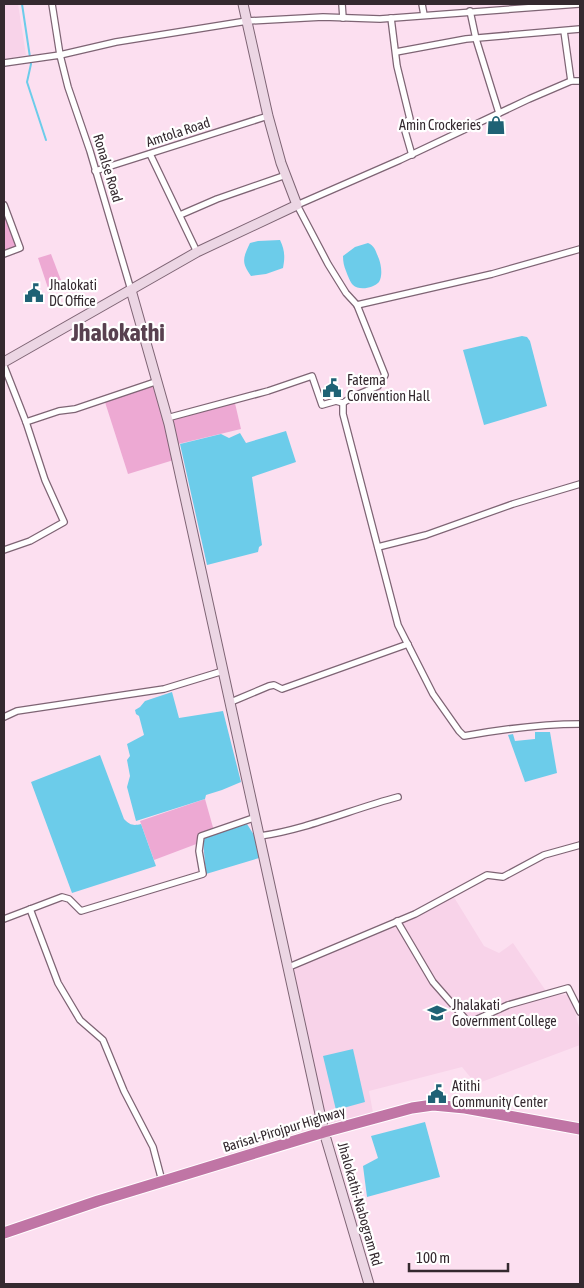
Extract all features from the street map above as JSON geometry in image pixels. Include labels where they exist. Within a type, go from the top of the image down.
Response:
[{"type":"highway","name":"Barisal-Pirojpur Highway","points":[[4,1233],[324,1132],[412,1108],[433,1106],[465,1108],[580,1128]]},
{"type":"main road","points":[[4,362],[197,252],[297,205],[268,116],[243,4]]},
{"type":"main road","name":"Jhalokathi-Nabogram Rd","points":[[131,290],[167,418],[324,1132],[369,1284]]},
{"type":"street","name":"Ronalse Road","points":[[52,4],[60,55],[68,87],[96,171],[131,290]]},
{"type":"street","points":[[342,4],[343,18]]},
{"type":"street","points":[[422,4],[424,15]]},
{"type":"street","points":[[466,4],[499,113]]},
{"type":"street","points":[[4,63],[60,55],[116,42],[247,21],[323,17],[391,18],[555,4],[579,4]]},
{"type":"street","points":[[391,18],[399,75],[410,119],[403,124],[412,155]]},
{"type":"street","points":[[396,52],[476,39],[580,29]]},
{"type":"street","points":[[564,31],[571,82]]},
{"type":"street","points":[[167,418],[268,391],[312,376],[322,405],[336,401],[343,403],[378,386],[385,375],[356,305],[346,294],[328,264],[297,205],[412,155],[499,113],[571,82],[580,81]]},
{"type":"street","name":"Amtola Road","points":[[96,171],[268,116]]},
{"type":"street","points":[[150,154],[197,252]]},
{"type":"street","points":[[180,215],[217,199],[286,175]]},
{"type":"street","points":[[4,206],[20,248],[4,254]]},
{"type":"street","points":[[356,305],[492,274],[580,249]]},
{"type":"street","points":[[4,366],[26,422],[45,480],[64,522],[30,541],[4,550]]},
{"type":"street","points":[[26,422],[59,411],[75,409],[158,382]]},
{"type":"street","points":[[343,403],[343,414],[398,625],[433,694],[464,736],[513,728],[580,724]]},
{"type":"street","points":[[378,547],[426,535],[513,504],[580,484]]},
{"type":"street","points":[[230,702],[269,686],[274,685],[282,689],[408,644]]},
{"type":"street","points":[[4,717],[17,711],[164,689],[224,671]]},
{"type":"street","points":[[260,836],[318,823],[363,806],[398,797]]},
{"type":"street","points":[[4,919],[62,897],[69,899],[81,911],[203,874],[199,851],[201,836],[256,817]]},
{"type":"street","points":[[289,967],[415,914],[487,875],[503,877],[544,855],[580,845]]},
{"type":"street","points":[[30,909],[58,983],[80,1020],[103,1040],[124,1091],[153,1147],[162,1182]]},
{"type":"street","points":[[397,921],[433,982],[469,1023],[508,1006],[568,988],[580,1012]]},
{"type":"shaded area","points":[[4,4],[18,4],[26,55],[4,59]]},
{"type":"shaded area","points":[[4,205],[20,248],[4,254]]},
{"type":"shaded area","points":[[51,254],[62,283],[48,288],[38,258]]},
{"type":"shaded area","points":[[158,381],[167,418],[234,399],[241,429],[174,445],[177,459],[128,474],[104,399]]},
{"type":"shaded area","points":[[205,799],[214,831],[208,833],[199,843],[154,860],[140,821]]},
{"type":"shaded area","name":"Jhalakati Government College","points":[[452,894],[484,946],[499,953],[513,943],[548,994],[571,995],[580,1032],[580,1045],[476,1084],[462,1067],[369,1091],[374,1118],[324,1132],[289,967]]},
{"type":"water","points":[[280,240],[284,254],[283,268],[266,274],[251,276],[244,263],[250,243]]},
{"type":"water","points":[[368,243],[374,248],[379,259],[381,276],[379,282],[374,286],[359,288],[350,281],[344,266],[343,256],[355,247]]},
{"type":"water","points":[[522,336],[527,337],[530,341],[547,406],[484,425],[463,350]]},
{"type":"water","points":[[286,431],[296,462],[252,477],[262,545],[259,547],[258,552],[207,565],[180,444],[221,434],[229,438],[240,433],[246,443]]},
{"type":"water","points":[[172,692],[179,718],[223,711],[241,782],[206,795],[205,799],[136,821],[127,787],[130,776],[127,760],[130,756],[127,744],[144,735],[139,716],[135,710],[145,701]]},
{"type":"water","points":[[535,732],[550,732],[557,773],[525,782],[508,735],[513,734],[515,741],[535,739]]},
{"type":"water","points":[[100,755],[124,819],[128,823],[141,824],[156,866],[72,893],[31,782]]},
{"type":"water","points":[[247,824],[254,835],[259,858],[206,874],[203,841],[206,837]]},
{"type":"water","points":[[353,1049],[365,1102],[336,1110],[323,1056]]},
{"type":"water","points":[[425,1122],[440,1177],[367,1197],[363,1166],[378,1158],[371,1136]]},
{"type":"waterway","points":[[22,4],[31,64],[27,82],[46,140]]},
{"type":"place","name":"Amin Crockeries","points":[[496,125]]},
{"type":"place","name":"Jhalokati DC Office","points":[[34,293]]},
{"type":"place","name":"Fatema Convention Hall","points":[[332,388]]},
{"type":"place","name":"Jhalakati Government College","points":[[437,1013]]},
{"type":"place","name":"Atithi Community Center","points":[[437,1094]]},
{"type":"district","name":"Jhalokathi","points":[[118,333]]}]
